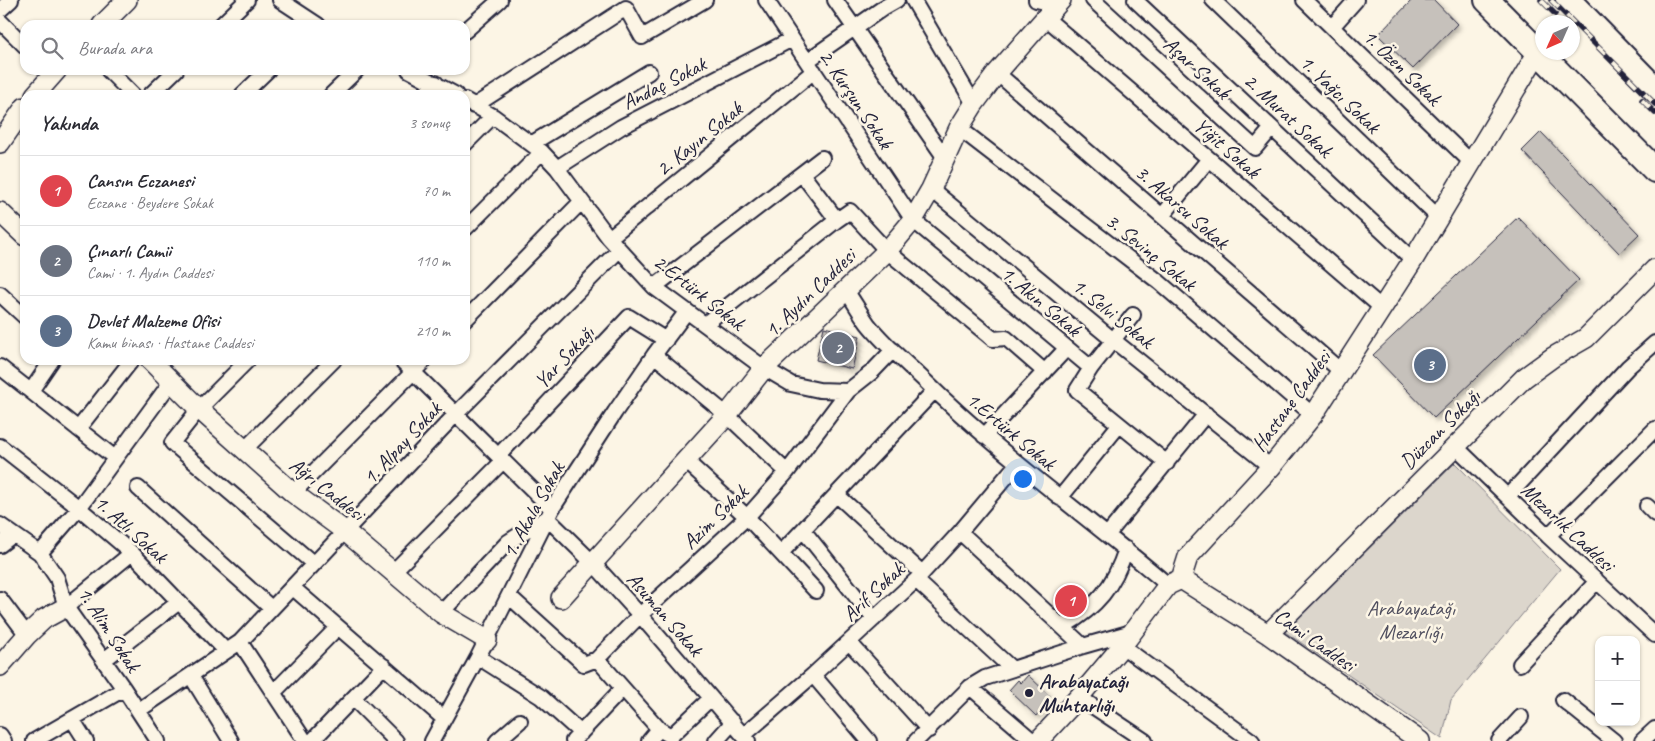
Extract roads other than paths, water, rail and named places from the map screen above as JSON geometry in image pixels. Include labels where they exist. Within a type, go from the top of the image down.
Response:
[{"type":"highway","points":[[1487,0],[1535,38]]},
{"type":"highway","points":[[1505,0],[1535,34]]},
{"type":"highway","points":[[1568,0],[1655,89]]},
{"type":"highway","points":[[1585,0],[1655,70]]},
{"type":"highway","points":[[1558,60],[1655,170]]},
{"type":"highway","points":[[1560,60],[1655,147]]},
{"type":"main road","points":[[107,20],[127,0]]},
{"type":"main road","name":"1. Aydın Caddesi","points":[[561,598],[727,415],[764,368],[887,251],[913,220],[931,189],[959,128],[974,104],[997,73],[1055,7]]},
{"type":"main road","name":"Hastane Caddesi","points":[[1038,741],[1079,697],[1174,582],[1188,557],[1271,467],[1313,414],[1342,372],[1538,60]]},
{"type":"main road","points":[[39,90],[51,75]]},
{"type":"main road","points":[[0,143],[20,115]]},
{"type":"main road","points":[[0,212],[20,226]]},
{"type":"main road","name":"Düzcan Sokağı","points":[[1268,634],[1524,378],[1553,357],[1586,338],[1655,269]]},
{"type":"main road","name":"Ağrı Caddesi","points":[[156,365],[199,409],[293,493],[346,532],[392,573],[483,648]]},
{"type":"main road","name":"Cami Caddesi","points":[[1174,582],[1268,634],[1420,741]]},
{"type":"main road","points":[[0,666],[26,636],[44,619],[66,607]]},
{"type":"street","points":[[0,10],[11,0]]},
{"type":"street","points":[[227,20],[247,0]]},
{"type":"street","points":[[280,0],[309,20]]},
{"type":"street","points":[[470,27],[500,0]]},
{"type":"street","points":[[470,103],[624,4],[642,37],[705,0]]},
{"type":"street","name":"2. Kurşun Sokak","points":[[766,0],[913,220]]},
{"type":"street","points":[[835,0],[945,158]]},
{"type":"street","name":"2. Kayın Sokak","points":[[609,238],[855,28],[880,4],[897,0]]},
{"type":"street","points":[[913,0],[974,104]]},
{"type":"street","points":[[1036,0],[1055,7]]},
{"type":"street","name":"Aşar Sokak","points":[[1093,0],[1255,148],[1272,128]]},
{"type":"street","name":"2. Murat Sokak","points":[[1135,0],[1413,260]]},
{"type":"street","name":"1. Yağcı Sokak","points":[[1213,0],[1439,218]]},
{"type":"street","name":"1. Özen Sokak","points":[[1304,0],[1472,163]]},
{"type":"street","points":[[1332,27],[1356,0]]},
{"type":"street","name":"Yiğit Sokak","points":[[1055,7],[1209,159],[1382,308]]},
{"type":"street","points":[[0,21],[20,41]]},
{"type":"street","name":"Andaç Sokak","points":[[557,168],[621,127],[792,39]]},
{"type":"street","points":[[470,222],[536,148],[649,72]]},
{"type":"street","name":"3. Akarsu Sokak","points":[[997,73],[1342,372]]},
{"type":"street","points":[[113,75],[128,90]]},
{"type":"street","points":[[155,90],[171,75]]},
{"type":"street","points":[[247,90],[263,75]]},
{"type":"street","points":[[336,90],[352,75]]},
{"type":"street","points":[[421,75],[447,90]]},
{"type":"street","points":[[429,90],[436,84]]},
{"type":"street","name":"2.Ertürk Sokak","points":[[470,103],[493,116],[536,148],[557,168],[609,238],[654,287],[764,368],[791,384],[820,390],[848,390]]},
{"type":"street","points":[[470,139],[493,116]]},
{"type":"street","name":"3. Sevinç Sokak","points":[[959,128],[1159,282],[1313,414]]},
{"type":"street","points":[[654,287],[822,158]]},
{"type":"street","points":[[1162,216],[1209,159]]},
{"type":"street","points":[[802,174],[838,220]]},
{"type":"street","name":"1. Selvi Sokak","points":[[931,189],[1113,340],[1271,467]]},
{"type":"street","points":[[470,315],[581,202]]},
{"type":"street","points":[[705,324],[850,211],[887,251],[993,339],[1006,338],[1044,372]]},
{"type":"street","name":"1. Akın Sokak","points":[[913,220],[1091,368]]},
{"type":"street","name":"1. Alpay Sokak","points":[[139,710],[240,642],[456,414],[619,250]]},
{"type":"street","name":"1.Ertürk Sokak","points":[[845,289],[869,324],[893,350],[984,436],[1126,549],[1174,582]]},
{"type":"street","points":[[0,294],[20,312]]},
{"type":"street","name":"1. Akala Sokak","points":[[432,741],[483,648],[550,514],[654,355],[687,311]]},
{"type":"street","points":[[1133,315],[1076,390],[1167,462]]},
{"type":"street","name":"Yar Sokağı","points":[[501,459],[629,317],[666,340]]},
{"type":"street","points":[[1508,496],[1628,367],[1655,343]]},
{"type":"street","points":[[984,436],[1066,349]]},
{"type":"street","points":[[848,390],[872,372],[893,350]]},
{"type":"street","points":[[654,355],[727,415],[787,472]]},
{"type":"street","points":[[31,391],[49,365]]},
{"type":"street","points":[[78,429],[128,365]]},
{"type":"street","points":[[243,365],[199,409],[172,443],[314,564]]},
{"type":"street","points":[[244,450],[329,365]]},
{"type":"street","name":"Asuman Sokak","points":[[406,365],[501,459],[640,615],[746,738]]},
{"type":"street","points":[[293,493],[420,365]]},
{"type":"street","points":[[0,367],[115,458]]},
{"type":"street","points":[[40,553],[79,508],[172,382]]},
{"type":"street","name":"Azim Sokak","points":[[597,659],[640,615],[747,517],[787,472],[848,390]]},
{"type":"street","points":[[781,553],[934,390]]},
{"type":"street","points":[[1108,534],[1206,414]]},
{"type":"street","points":[[1060,498],[1119,425]]},
{"type":"street","points":[[1548,536],[1655,429]]},
{"type":"street","name":"1. Atlı Sokak","points":[[0,446],[79,508],[132,553],[226,651]]},
{"type":"street","name":"Mezarlık Caddesi","points":[[1455,446],[1548,536],[1654,631]]},
{"type":"street","points":[[392,573],[501,459]]},
{"type":"street","points":[[685,460],[747,517],[816,591]]},
{"type":"street","name":"Arif Sokak","points":[[746,738],[919,577],[1017,464]]},
{"type":"street","points":[[138,488],[271,608]]},
{"type":"street","points":[[837,494],[1012,669]]},
{"type":"street","points":[[441,613],[508,542],[550,514]]},
{"type":"street","name":"1. Alim Sokak","points":[[0,525],[40,553],[57,578],[66,607],[139,710],[158,741]]},
{"type":"street","points":[[804,530],[874,619]]},
{"type":"street","points":[[960,532],[1064,626],[1083,646]]},
{"type":"street","points":[[0,545],[13,535]]},
{"type":"street","points":[[1064,626],[1089,610],[1102,597],[1112,582],[1126,549]]},
{"type":"street","points":[[66,607],[132,553]]},
{"type":"street","points":[[1520,664],[1597,581]]},
{"type":"street","points":[[292,587],[443,718]]},
{"type":"street","points":[[509,596],[584,664],[597,659],[659,729],[671,736],[710,698]]},
{"type":"street","points":[[0,599],[26,636]]},
{"type":"street","points":[[104,660],[179,602]]},
{"type":"street","points":[[273,693],[338,627]]},
{"type":"street","points":[[916,741],[970,687],[985,678],[1083,646],[1127,639],[1252,741]]},
{"type":"street","points":[[240,642],[305,741]]},
{"type":"street","points":[[849,642],[928,730]]},
{"type":"street","points":[[483,648],[541,697],[577,737],[622,689]]},
{"type":"street","points":[[312,741],[384,666]]},
{"type":"street","points":[[813,675],[869,741]]},
{"type":"street","points":[[192,676],[231,741]]},
{"type":"street","points":[[970,687],[1033,741]]},
{"type":"street","points":[[34,741],[124,689]]},
{"type":"street","points":[[1079,697],[1145,741]]},
{"type":"street","points":[[354,698],[396,741]]},
{"type":"street","points":[[1564,700],[1614,741]]},
{"type":"street","points":[[1500,741],[1521,717]]},
{"type":"street","points":[[72,719],[86,741]]},
{"type":"street","points":[[497,741],[520,721]]},
{"type":"street","points":[[716,741],[732,722]]},
{"type":"street","points":[[648,741],[659,729]]},
{"type":"street","points":[[1642,741],[1655,729]]},
{"type":"street","points":[[0,735],[4,741]]},
{"type":"railway","points":[[1541,0],[1555,14]]},
{"type":"railway","points":[[1551,0],[1655,104]]},
{"type":"railway","points":[[1642,100],[1655,113]]},
{"type":"place","name":"Çınarlı Camii","points":[[838,348]]},
{"type":"place","name":"Devlet Malzeme Ofisi","points":[[1430,365]]},
{"type":"place","name":"Cansın Eczanesi","points":[[1071,601]]},
{"type":"place","name":"Arabayatağı Muhtarlığı","points":[[1029,693]]},
{"type":"park label","name":"Arabayatağı Mezarlığı","points":[[1411,620]]}]
